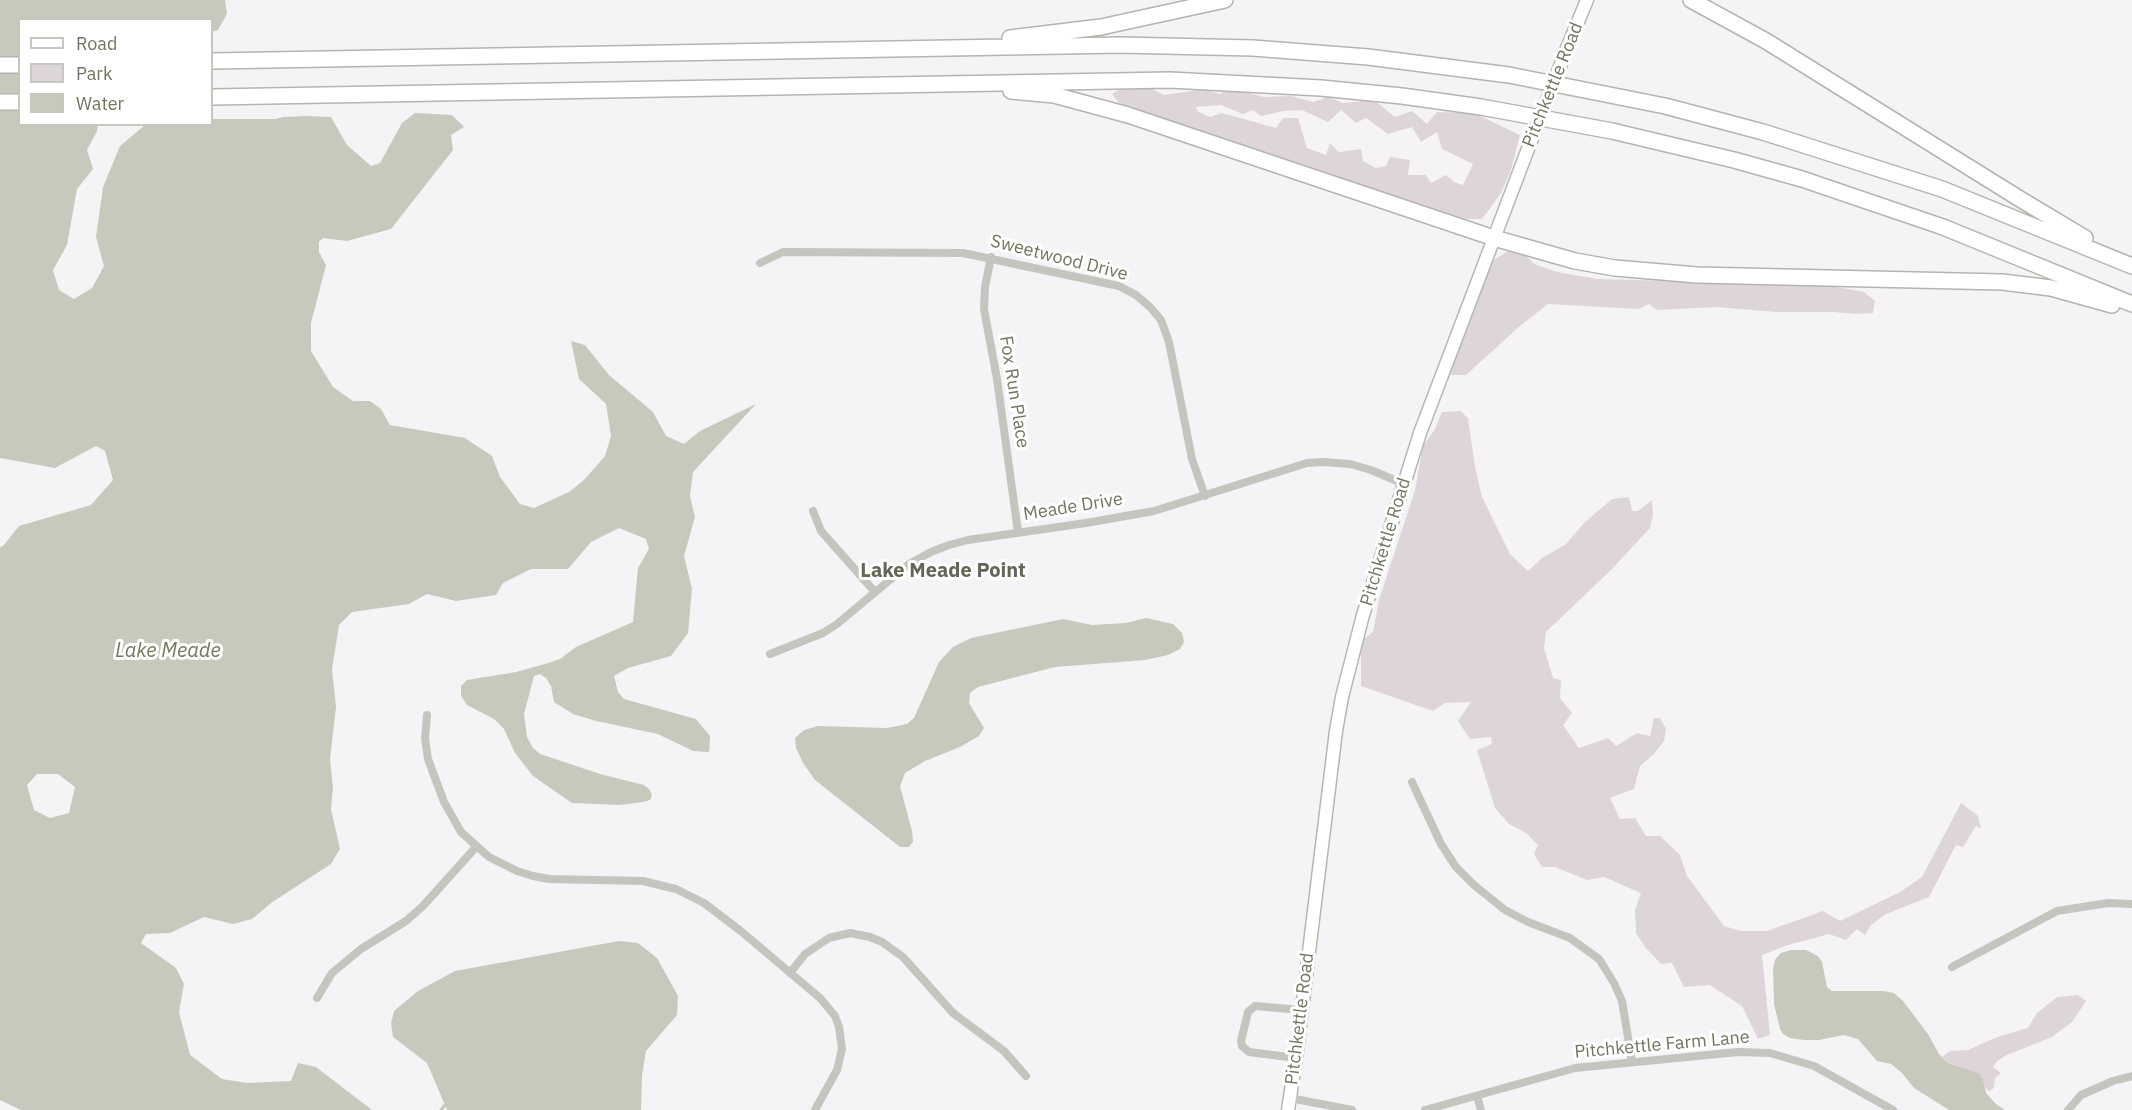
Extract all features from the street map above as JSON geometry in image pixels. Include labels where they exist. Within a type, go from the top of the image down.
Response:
[{"type":"highway","points":[[912,48],[1101,27],[1225,0]]},
{"type":"highway","points":[[1692,0],[1766,41],[2132,266]]},
{"type":"highway","points":[[213,61],[1120,45],[1253,48],[1368,57],[1509,75],[1665,106],[1809,145],[1942,189],[2132,266]]},
{"type":"highway","points":[[0,65],[18,65]]},
{"type":"highway","points":[[213,97],[1159,80],[1344,90],[1481,107],[1612,131],[1734,160],[1802,179],[1954,231],[2132,304]]},
{"type":"highway","points":[[920,84],[1024,92],[1078,100],[1494,238],[1575,261],[1624,269],[1697,275],[2002,282],[2051,288],[2132,311]]},
{"type":"highway","points":[[0,102],[18,102]]},
{"type":"main road","name":"Pitchkettle Road","points":[[1289,1104],[1336,731],[1363,615],[1420,432],[1587,0]]},
{"type":"street","name":"Sweetwood Drive","points":[[760,263],[783,252],[963,253],[991,257],[1119,286],[1136,295],[1161,320],[1169,342],[1192,459],[1205,496]]},
{"type":"street","name":"Fox Run Place","points":[[991,257],[985,287],[984,309],[997,379],[1018,532]]},
{"type":"street","name":"Meade Drive","points":[[770,654],[823,633],[837,624],[909,564],[930,552],[968,540],[1154,511],[1297,465],[1323,462],[1350,464],[1404,484]]},
{"type":"street","points":[[813,511],[821,531],[875,592]]},
{"type":"street","points":[[427,715],[424,739],[436,783],[453,820],[477,848],[506,866],[533,876],[549,879],[643,881],[676,889],[704,903],[828,1007],[835,1016],[842,1038],[841,1060],[815,1110]]},
{"type":"street","points":[[1412,782],[1441,844],[1456,867],[1474,885],[1505,910],[1528,922],[1570,938],[1599,959],[1622,1001],[1632,1062]]},
{"type":"street","points":[[317,998],[332,973],[361,949],[406,921],[477,848]]},
{"type":"street","points":[[1952,967],[2057,911],[2108,903],[2132,903]]},
{"type":"street","points":[[790,973],[806,954],[829,938],[840,934],[859,934],[882,942],[903,957],[953,1013],[1004,1051],[1026,1076]]},
{"type":"street","points":[[1296,1058],[1249,1052],[1242,1046],[1241,1041],[1248,1012],[1255,1006],[1301,1010]]},
{"type":"street","name":"Pitchkettle Farm Lane","points":[[1425,1110],[1575,1068],[1737,1052],[1770,1053],[1814,1066],[1893,1110]]},
{"type":"street","points":[[2068,1110],[2081,1095],[2096,1087],[2132,1076]]},
{"type":"street","points":[[1477,1096],[1481,1110]]},
{"type":"street","points":[[1289,1104],[1352,1110]]},
{"type":"green space","points":[[1123,87],[1149,87],[1164,95],[1205,89],[1219,94],[1232,89],[1264,97],[1291,96],[1313,102],[1328,97],[1343,103],[1374,100],[1395,117],[1412,111],[1427,124],[1437,112],[1474,113],[1520,135],[1511,170],[1501,193],[1482,219],[1466,219],[1124,109],[1112,94]],"holes":[[[1221,105],[1243,114],[1253,110],[1261,116],[1302,110],[1328,122],[1341,110],[1356,123],[1366,118],[1388,134],[1412,127],[1421,142],[1437,132],[1442,149],[1473,164],[1463,185],[1454,182],[1446,175],[1431,183],[1426,175],[1408,175],[1410,160],[1390,157],[1386,166],[1376,168],[1363,161],[1361,149],[1339,152],[1330,143],[1326,155],[1307,148],[1298,118],[1283,118],[1276,128],[1222,113],[1210,117],[1198,112],[1196,107]]]},
{"type":"green space","points":[[1508,251],[1526,256],[1534,264],[1557,272],[1598,279],[1825,285],[1864,292],[1875,301],[1873,313],[1856,314],[1776,312],[1716,307],[1657,310],[1649,304],[1638,309],[1548,304],[1466,375],[1451,375],[1448,368],[1491,262]]},
{"type":"green space","points":[[1460,411],[1468,418],[1482,497],[1510,554],[1528,571],[1542,558],[1566,544],[1584,523],[1612,499],[1629,497],[1632,511],[1638,511],[1652,500],[1653,515],[1650,528],[1612,569],[1546,632],[1544,648],[1553,678],[1561,680],[1560,698],[1572,713],[1563,725],[1579,748],[1608,738],[1616,746],[1637,733],[1650,736],[1654,718],[1660,718],[1666,729],[1664,741],[1640,766],[1634,789],[1610,798],[1620,819],[1635,818],[1646,836],[1660,836],[1680,855],[1687,876],[1724,926],[1741,931],[1767,931],[1823,911],[1840,921],[1900,892],[1922,877],[1961,803],[1978,816],[1981,829],[1976,826],[1963,847],[1956,845],[1929,897],[1886,914],[1871,925],[1865,935],[1857,929],[1846,940],[1829,934],[1762,955],[1770,1035],[1758,1039],[1742,1006],[1710,985],[1684,987],[1672,963],[1661,964],[1645,947],[1636,933],[1635,910],[1641,893],[1604,877],[1587,880],[1555,867],[1542,867],[1534,854],[1538,845],[1526,833],[1509,824],[1495,808],[1477,750],[1492,744],[1491,737],[1470,739],[1458,721],[1471,702],[1445,703],[1433,711],[1361,686],[1361,641],[1373,632],[1379,600],[1415,490],[1423,446],[1435,429],[1442,412]]},
{"type":"green space","points":[[2078,995],[2086,1001],[2072,1022],[2052,1037],[1997,1061],[1993,1067],[2001,1073],[1995,1078],[1994,1088],[1989,1091],[1985,1088],[1979,1073],[1948,1063],[1942,1057],[1950,1051],[1968,1050],[1997,1037],[2028,1028],[2037,1013],[2057,997]]},
{"type":"water","name":"Lake Meade","points":[[0,0],[225,0],[227,14],[218,30],[213,32],[213,18],[18,18],[18,126],[98,126],[87,150],[93,169],[77,189],[67,245],[53,270],[59,290],[74,299],[92,288],[104,266],[96,237],[103,187],[120,146],[144,126],[213,126],[213,119],[331,117],[347,145],[371,166],[380,163],[402,123],[415,113],[452,115],[464,127],[451,135],[453,150],[391,229],[347,241],[323,238],[319,242],[319,252],[326,265],[311,323],[311,351],[333,387],[353,401],[370,401],[381,409],[390,425],[465,438],[492,456],[500,477],[520,504],[534,508],[569,492],[584,480],[605,456],[611,436],[606,404],[579,379],[571,341],[585,345],[609,375],[653,412],[666,436],[684,444],[700,431],[756,404],[693,472],[690,496],[695,517],[684,556],[692,589],[688,633],[671,656],[628,668],[614,676],[618,692],[624,699],[696,719],[710,736],[709,752],[693,751],[658,734],[573,714],[554,702],[551,686],[546,678],[540,674],[534,676],[524,714],[527,737],[533,748],[540,754],[600,774],[644,785],[650,790],[652,796],[650,800],[643,802],[620,805],[572,803],[533,776],[515,753],[504,729],[494,719],[467,705],[461,696],[461,686],[467,680],[516,672],[560,659],[576,647],[633,622],[638,568],[649,549],[646,539],[619,528],[591,542],[568,569],[531,569],[503,583],[496,595],[456,601],[427,594],[409,604],[352,612],[339,625],[332,669],[336,707],[330,759],[333,787],[331,809],[340,849],[331,864],[271,903],[252,919],[233,924],[204,917],[170,933],[146,934],[141,943],[176,968],[184,984],[179,1012],[190,1055],[222,1079],[247,1083],[291,1081],[298,1063],[316,1067],[372,1110],[21,1110],[0,1100],[0,547],[19,526],[91,505],[113,480],[105,451],[96,446],[55,468],[0,458]],"holes":[[[37,774],[58,774],[75,787],[69,813],[50,818],[34,810],[27,785]]]},
{"type":"water","points":[[1146,618],[1173,624],[1182,633],[1184,642],[1180,649],[1168,655],[1145,660],[1055,667],[978,687],[970,693],[969,703],[984,728],[979,736],[905,773],[900,786],[912,831],[913,842],[909,847],[900,847],[815,780],[796,748],[795,738],[804,730],[818,726],[887,728],[907,724],[914,718],[939,662],[953,647],[971,638],[1063,619],[1092,625],[1126,623]]},
{"type":"water","points":[[619,941],[638,943],[657,958],[678,996],[677,1015],[646,1051],[642,1075],[641,1110],[447,1110],[427,1063],[393,1037],[391,1023],[394,1011],[418,991],[455,971]]},
{"type":"water","points":[[1806,950],[1818,956],[1822,962],[1827,987],[1832,991],[1894,993],[1903,1001],[1928,1034],[1939,1054],[1948,1063],[1979,1073],[1986,1093],[2005,1110],[1949,1110],[1914,1088],[1891,1064],[1877,1061],[1858,1039],[1844,1035],[1819,1040],[1804,1040],[1790,1038],[1783,1034],[1774,1004],[1773,968],[1775,960],[1781,953]]},
{"type":"waterway","points":[[441,1110],[445,1105]]},
{"type":"district","name":"Lake Meade Point","points":[[943,571]]}]
